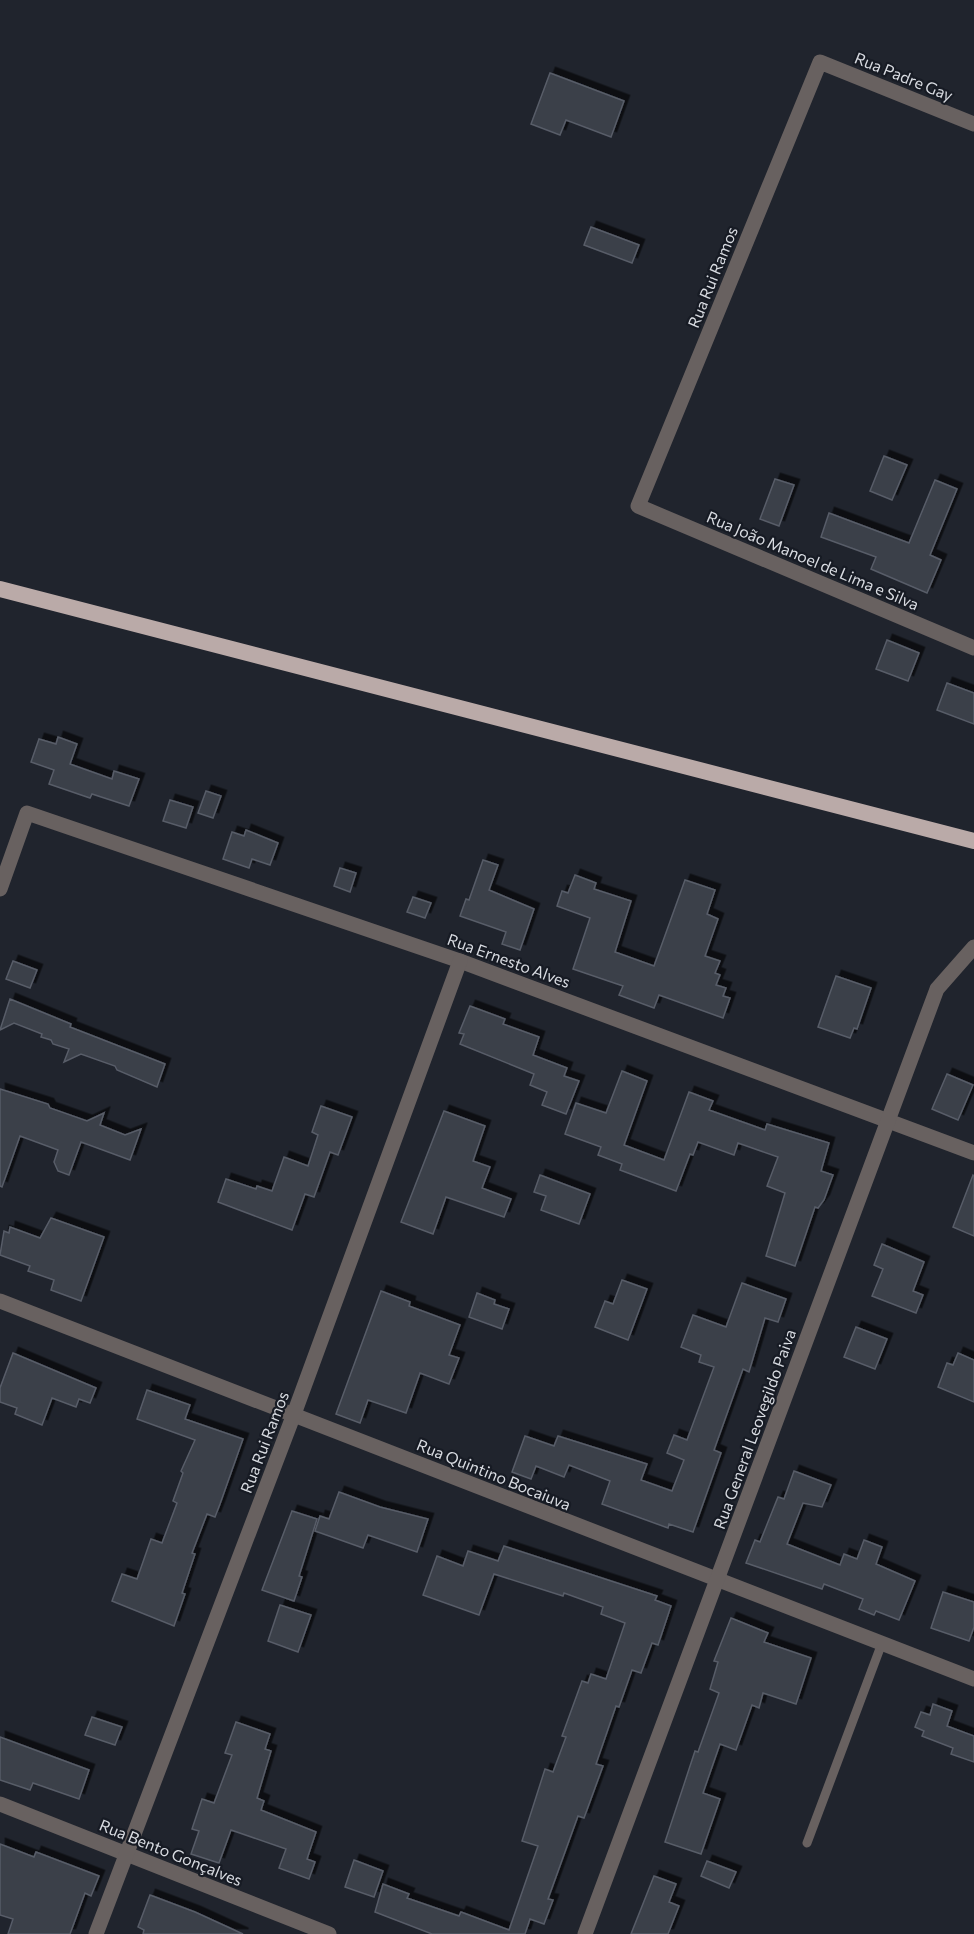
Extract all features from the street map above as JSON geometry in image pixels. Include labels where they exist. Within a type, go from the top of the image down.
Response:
[{"type":"highway","points":[[0,589],[974,841]]},
{"type":"street","name":"Rua Padre Gay","points":[[819,62],[974,124]]},
{"type":"street","name":"Rua Rui Ramos","points":[[638,506],[819,62]]},
{"type":"street","name":"Rua João Manoel de Lima e Silva","points":[[638,506],[974,648]]},
{"type":"street","name":"Rua Ernesto Alves","points":[[0,889],[27,813],[460,961],[974,1153]]},
{"type":"street","name":"Rua General Leovegildo Paiva","points":[[585,1934],[937,989],[974,947]]},
{"type":"street","name":"Rua Rui Ramos","points":[[96,1934],[294,1414],[460,961]]},
{"type":"street","name":"Rua Quintino Bocaiuva","points":[[0,1301],[974,1679]]},
{"type":"street","name":"Rua Bento Gonçalves","points":[[0,1804],[329,1934]]},
{"type":"lane","points":[[807,1843],[882,1643]]},
{"type":"building","points":[[550,73],[624,101],[611,137],[566,120],[560,135],[531,124]]},
{"type":"building","points":[[591,227],[639,245],[632,263],[584,245]]},
{"type":"building","points":[[884,456],[907,465],[892,500],[870,491]]},
{"type":"building","points":[[775,479],[794,485],[779,526],[760,519]]},
{"type":"building","points":[[935,480],[957,489],[930,555],[941,560],[927,593],[871,569],[876,557],[821,537],[829,513],[909,543]]},
{"type":"building","points":[[887,640],[919,653],[908,681],[876,669]]},
{"type":"building","points":[[947,683],[974,693],[974,724],[937,710]]},
{"type":"building","points":[[58,737],[77,744],[70,764],[112,779],[114,771],[139,779],[129,806],[92,794],[90,798],[49,784],[54,770],[31,762],[39,739],[56,744]]},
{"type":"building","points":[[206,791],[221,796],[213,818],[198,813]]},
{"type":"building","points":[[170,800],[193,807],[186,828],[163,821]]},
{"type":"building","points":[[246,830],[278,843],[270,865],[252,859],[249,868],[223,859],[232,832],[244,836]]},
{"type":"building","points":[[483,860],[498,865],[489,890],[534,909],[520,950],[502,944],[506,932],[460,916],[466,899],[469,900]]},
{"type":"building","points":[[340,868],[356,873],[350,892],[334,886]]},
{"type":"building","points":[[575,875],[596,883],[594,889],[631,901],[615,952],[654,966],[685,880],[715,890],[707,914],[718,919],[705,956],[720,961],[715,973],[720,975],[716,985],[726,988],[723,996],[730,998],[723,1018],[659,995],[654,1008],[619,995],[623,986],[573,969],[590,918],[557,906],[562,891],[568,893]]},
{"type":"building","points":[[413,897],[431,903],[425,918],[407,912]]},
{"type":"building","points":[[13,961],[37,970],[30,988],[6,979]]},
{"type":"building","points":[[836,976],[871,988],[857,1029],[854,1028],[850,1038],[818,1027]]},
{"type":"building","points":[[10,999],[71,1024],[70,1027],[165,1064],[157,1087],[117,1070],[115,1066],[81,1054],[64,1062],[69,1049],[53,1044],[51,1040],[41,1037],[42,1034],[14,1023],[0,1030]]},
{"type":"building","points":[[470,1006],[505,1019],[503,1024],[539,1037],[533,1055],[567,1068],[564,1076],[579,1081],[566,1114],[542,1105],[547,1092],[530,1085],[534,1074],[460,1044],[464,1034],[459,1033]]},
{"type":"building","points":[[622,1071],[647,1081],[624,1145],[664,1160],[689,1092],[713,1101],[709,1110],[765,1130],[767,1124],[829,1143],[821,1171],[833,1175],[824,1200],[818,1208],[815,1207],[795,1266],[766,1256],[785,1193],[767,1186],[778,1157],[738,1143],[734,1155],[698,1142],[693,1155],[690,1154],[676,1191],[620,1170],[622,1164],[598,1155],[601,1147],[565,1134],[576,1103],[606,1113]]},
{"type":"building","points":[[947,1074],[973,1085],[958,1120],[932,1109]]},
{"type":"building","points":[[0,1089],[48,1104],[50,1108],[87,1121],[104,1113],[100,1125],[125,1135],[141,1129],[130,1160],[81,1142],[69,1175],[58,1171],[54,1162],[58,1150],[20,1136],[2,1187],[0,1186]]},
{"type":"building","points":[[321,1106],[352,1117],[338,1155],[330,1152],[314,1197],[305,1194],[292,1230],[218,1202],[226,1179],[256,1189],[257,1186],[272,1191],[284,1157],[308,1166],[318,1135],[312,1132]]},
{"type":"building","points":[[444,1111],[485,1126],[473,1161],[490,1167],[482,1188],[511,1199],[504,1217],[446,1197],[433,1234],[401,1222]]},
{"type":"building","points":[[540,1175],[590,1194],[579,1224],[541,1210],[546,1196],[534,1192]]},
{"type":"building","points":[[974,1176],[974,1236],[953,1227]]},
{"type":"building","points":[[51,1218],[104,1237],[81,1301],[51,1290],[54,1280],[28,1271],[30,1266],[0,1255],[4,1231],[9,1233],[10,1227],[40,1238]]},
{"type":"building","points":[[882,1244],[924,1262],[913,1291],[923,1295],[916,1313],[872,1296],[883,1269],[874,1265]]},
{"type":"building","points":[[622,1280],[647,1289],[628,1340],[595,1327],[605,1301],[613,1304]]},
{"type":"building","points":[[742,1283],[786,1299],[778,1322],[765,1318],[749,1372],[743,1369],[714,1450],[721,1453],[693,1532],[669,1524],[668,1528],[602,1504],[610,1481],[569,1465],[564,1477],[536,1466],[531,1479],[512,1472],[525,1436],[554,1446],[558,1436],[647,1464],[641,1480],[672,1491],[684,1460],[667,1453],[674,1435],[687,1440],[714,1367],[699,1362],[701,1355],[681,1347],[693,1315],[726,1327]]},
{"type":"building","points":[[381,1291],[410,1302],[409,1306],[460,1325],[449,1355],[459,1358],[449,1384],[420,1373],[406,1413],[368,1400],[360,1423],[336,1414]]},
{"type":"building","points":[[477,1293],[495,1300],[494,1304],[509,1309],[502,1329],[469,1317]]},
{"type":"building","points":[[856,1327],[887,1339],[875,1369],[844,1357]]},
{"type":"building","points":[[13,1353],[96,1388],[90,1403],[79,1399],[76,1407],[52,1398],[42,1425],[15,1414],[17,1408],[0,1402],[0,1388]]},
{"type":"building","points":[[958,1353],[974,1360],[974,1402],[938,1387],[947,1363],[953,1365]]},
{"type":"building","points":[[147,1390],[190,1405],[185,1419],[243,1439],[215,1517],[207,1514],[192,1553],[195,1554],[174,1626],[112,1601],[122,1574],[137,1579],[151,1539],[162,1543],[177,1503],[173,1501],[183,1473],[181,1471],[195,1440],[137,1419]]},
{"type":"building","points":[[794,1471],[831,1485],[822,1507],[803,1503],[787,1544],[840,1565],[844,1554],[857,1559],[864,1540],[882,1547],[876,1564],[915,1581],[899,1620],[876,1611],[874,1615],[859,1609],[863,1599],[824,1584],[822,1589],[746,1563],[755,1540],[760,1542],[778,1497],[784,1499]]},
{"type":"building","points":[[339,1492],[380,1507],[428,1519],[417,1552],[368,1535],[363,1548],[315,1531],[320,1516],[329,1519]]},
{"type":"building","points":[[292,1511],[317,1519],[299,1576],[302,1577],[294,1601],[262,1590]]},
{"type":"building","points":[[504,1546],[657,1596],[655,1600],[671,1606],[658,1645],[652,1643],[641,1673],[632,1670],[619,1707],[616,1706],[596,1764],[603,1766],[584,1818],[578,1816],[548,1899],[553,1900],[544,1924],[530,1919],[525,1934],[432,1934],[375,1912],[383,1884],[409,1894],[407,1898],[459,1916],[461,1912],[509,1930],[538,1846],[522,1841],[545,1769],[553,1772],[566,1737],[562,1736],[582,1681],[588,1683],[591,1674],[606,1679],[625,1623],[601,1614],[603,1607],[564,1593],[563,1596],[494,1574],[479,1615],[423,1595],[437,1556],[463,1566],[468,1551],[498,1561]]},
{"type":"building","points":[[943,1592],[974,1602],[974,1627],[969,1641],[931,1628]]},
{"type":"building","points":[[280,1605],[311,1615],[298,1652],[268,1641]]},
{"type":"building","points":[[731,1618],[768,1633],[764,1642],[811,1658],[796,1704],[763,1693],[759,1708],[752,1705],[736,1750],[720,1744],[703,1793],[720,1799],[701,1854],[665,1842],[695,1751],[698,1752],[719,1693],[710,1689],[718,1662],[714,1661]]},
{"type":"building","points":[[933,1704],[952,1711],[947,1726],[974,1736],[974,1762],[951,1754],[953,1748],[922,1736],[924,1731],[915,1727],[921,1712],[930,1715]]},
{"type":"building","points":[[92,1717],[122,1727],[115,1745],[85,1735]]},
{"type":"building","points":[[236,1722],[270,1734],[265,1749],[271,1751],[257,1798],[264,1801],[261,1810],[316,1832],[307,1859],[315,1862],[309,1879],[279,1868],[286,1849],[231,1830],[219,1863],[191,1854],[199,1831],[192,1829],[202,1799],[214,1803],[232,1755],[225,1753]]},
{"type":"building","points":[[0,1737],[89,1770],[79,1799],[33,1783],[30,1790],[0,1780]]},
{"type":"building","points":[[0,1844],[34,1857],[36,1852],[99,1876],[91,1896],[85,1893],[70,1934],[8,1934],[13,1919],[0,1915]]},
{"type":"building","points":[[354,1860],[383,1871],[374,1897],[345,1887]]},
{"type":"building","points":[[707,1861],[736,1872],[729,1888],[701,1876]]},
{"type":"building","points":[[654,1876],[676,1884],[669,1902],[679,1906],[668,1934],[631,1934]]},
{"type":"building","points":[[150,1895],[243,1934],[143,1934],[144,1930],[138,1927]]}]
